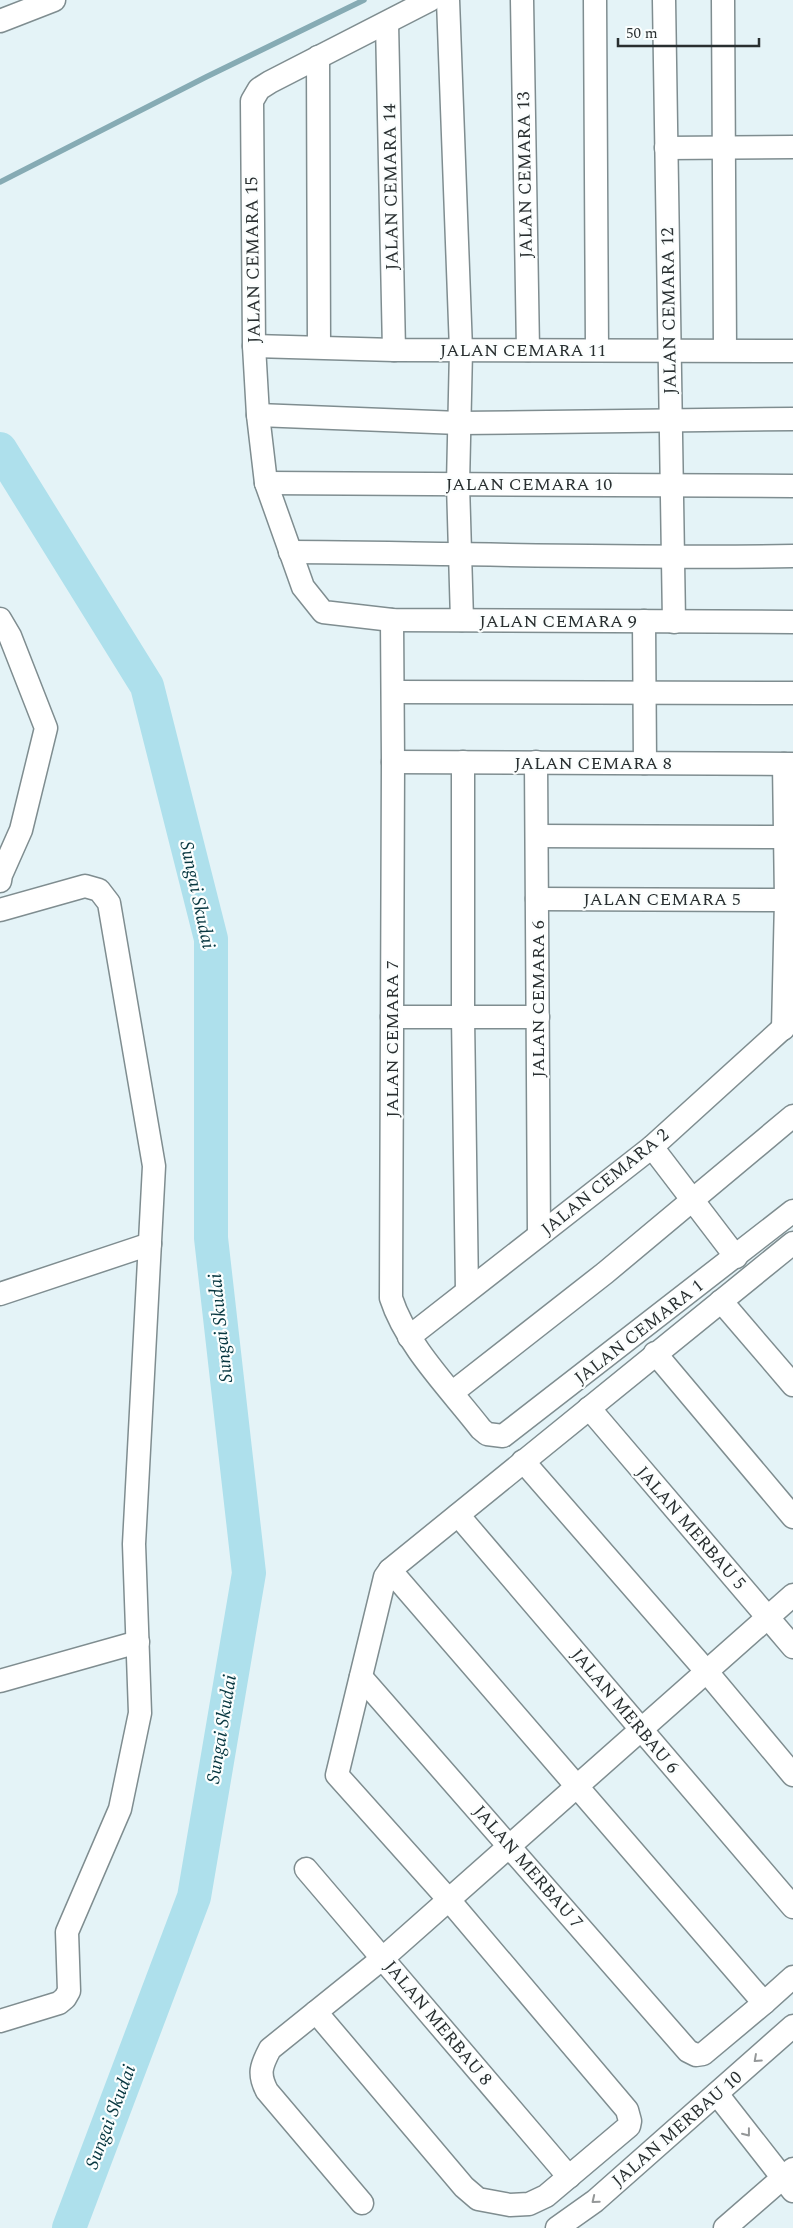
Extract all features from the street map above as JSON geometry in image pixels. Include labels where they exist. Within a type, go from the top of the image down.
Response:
[{"type":"street","points":[[0,22],[54,0]]},
{"type":"street","name":"JALAN CEMARA 15","points":[[323,612],[302,587],[266,483],[258,415],[254,346],[252,101],[259,89],[270,82],[430,0]]},
{"type":"street","points":[[448,0],[461,350],[458,484],[462,620]]},
{"type":"street","name":"JALAN CEMARA 13","points":[[522,0],[528,350]]},
{"type":"street","points":[[595,0],[597,350]]},
{"type":"street","name":"JALAN CEMARA 12","points":[[664,0],[674,622]]},
{"type":"street","points":[[723,0],[725,350]]},
{"type":"street","name":"JALAN CEMARA 14","points":[[387,23],[394,350]]},
{"type":"street","points":[[318,57],[319,347]]},
{"type":"street","points":[[666,148],[793,147]]},
{"type":"street","name":"JALAN CEMARA 11","points":[[254,346],[394,350],[669,349],[793,351]]},
{"type":"street","points":[[258,415],[459,423],[793,419]]},
{"type":"street","name":"JALAN CEMARA 10","points":[[266,483],[793,486]]},
{"type":"street","points":[[290,552],[461,553],[673,558],[793,556]]},
{"type":"street","name":"JALAN CEMARA 9","points":[[323,612],[392,620],[793,622]]},
{"type":"street","points":[[0,619],[10,636],[46,728],[21,830],[0,881]]},
{"type":"street","name":"JALAN CEMARA 7","points":[[392,620],[391,1298],[397,1318],[408,1337],[481,1429]]},
{"type":"street","points":[[644,621],[645,763]]},
{"type":"street","points":[[393,692],[793,693]]},
{"type":"street","name":"JALAN CEMARA 8","points":[[393,762],[789,764]]},
{"type":"street","points":[[463,762],[463,1017],[467,1291]]},
{"type":"street","name":"JALAN CEMARA 6","points":[[536,762],[539,1235]]},
{"type":"street","points":[[788,1024],[785,837],[789,764]]},
{"type":"street","points":[[536,836],[785,837]]},
{"type":"street","points":[[0,910],[85,886],[99,890],[109,903],[154,1166],[134,1544],[140,1713],[120,1808],[67,1932],[69,1991],[59,2003],[0,2021]]},
{"type":"street","name":"JALAN CEMARA 5","points":[[537,899],[786,900]]},
{"type":"street","points":[[392,1018],[538,1017]]},
{"type":"street","name":"JALAN CEMARA 2","points":[[408,1337],[652,1147],[788,1024]]},
{"type":"street","points":[[453,1392],[605,1273],[793,1116]]},
{"type":"street","points":[[652,1147],[736,1257]]},
{"type":"street","name":"JALAN CEMARA 1","points":[[481,1429],[487,1434],[495,1436],[503,1436],[510,1432],[793,1211]]},
{"type":"street","points":[[0,1294],[150,1244]]},
{"type":"street","points":[[316,2012],[464,2187],[478,2198],[510,2205],[529,2204],[546,2196],[625,2130],[630,2121],[629,2115],[449,1900],[337,1775],[385,1577],[390,1570],[721,1301],[791,1249]]},
{"type":"street","points":[[721,1301],[793,1385]]},
{"type":"street","points":[[655,1354],[793,1517]]},
{"type":"street","name":"JALAN MERBAU 5","points":[[588,1408],[793,1647]]},
{"type":"street","points":[[523,1461],[707,1672],[793,1775]]},
{"type":"street","name":"JALAN MERBAU 6","points":[[458,1515],[793,1907]]},
{"type":"street","points":[[390,1570],[764,2003],[793,1977]]},
{"type":"street","points":[[362,2203],[267,2092],[261,2080],[262,2064],[270,2049],[383,1958],[793,1595]]},
{"type":"street","points":[[0,1680],[138,1642]]},
{"type":"street","name":"JALAN MERBAU 7","points":[[361,1677],[688,2051],[696,2055],[703,2054],[764,2003]]},
{"type":"street","name":"JALAN MERBAU 8","points":[[306,1870],[569,2177]]},
{"type":"street","name":"JALAN MERBAU 10","points":[[557,2228],[595,2201],[793,2026]]},
{"type":"street","points":[[717,2094],[790,2179],[725,2228]]},
{"type":"waterway","points":[[0,182],[206,77],[364,0]]},
{"type":"waterway","name":"Sungai Skudai","points":[[0,449],[147,686],[211,939],[211,1238],[249,1573],[194,1897],[69,2228]]}]
